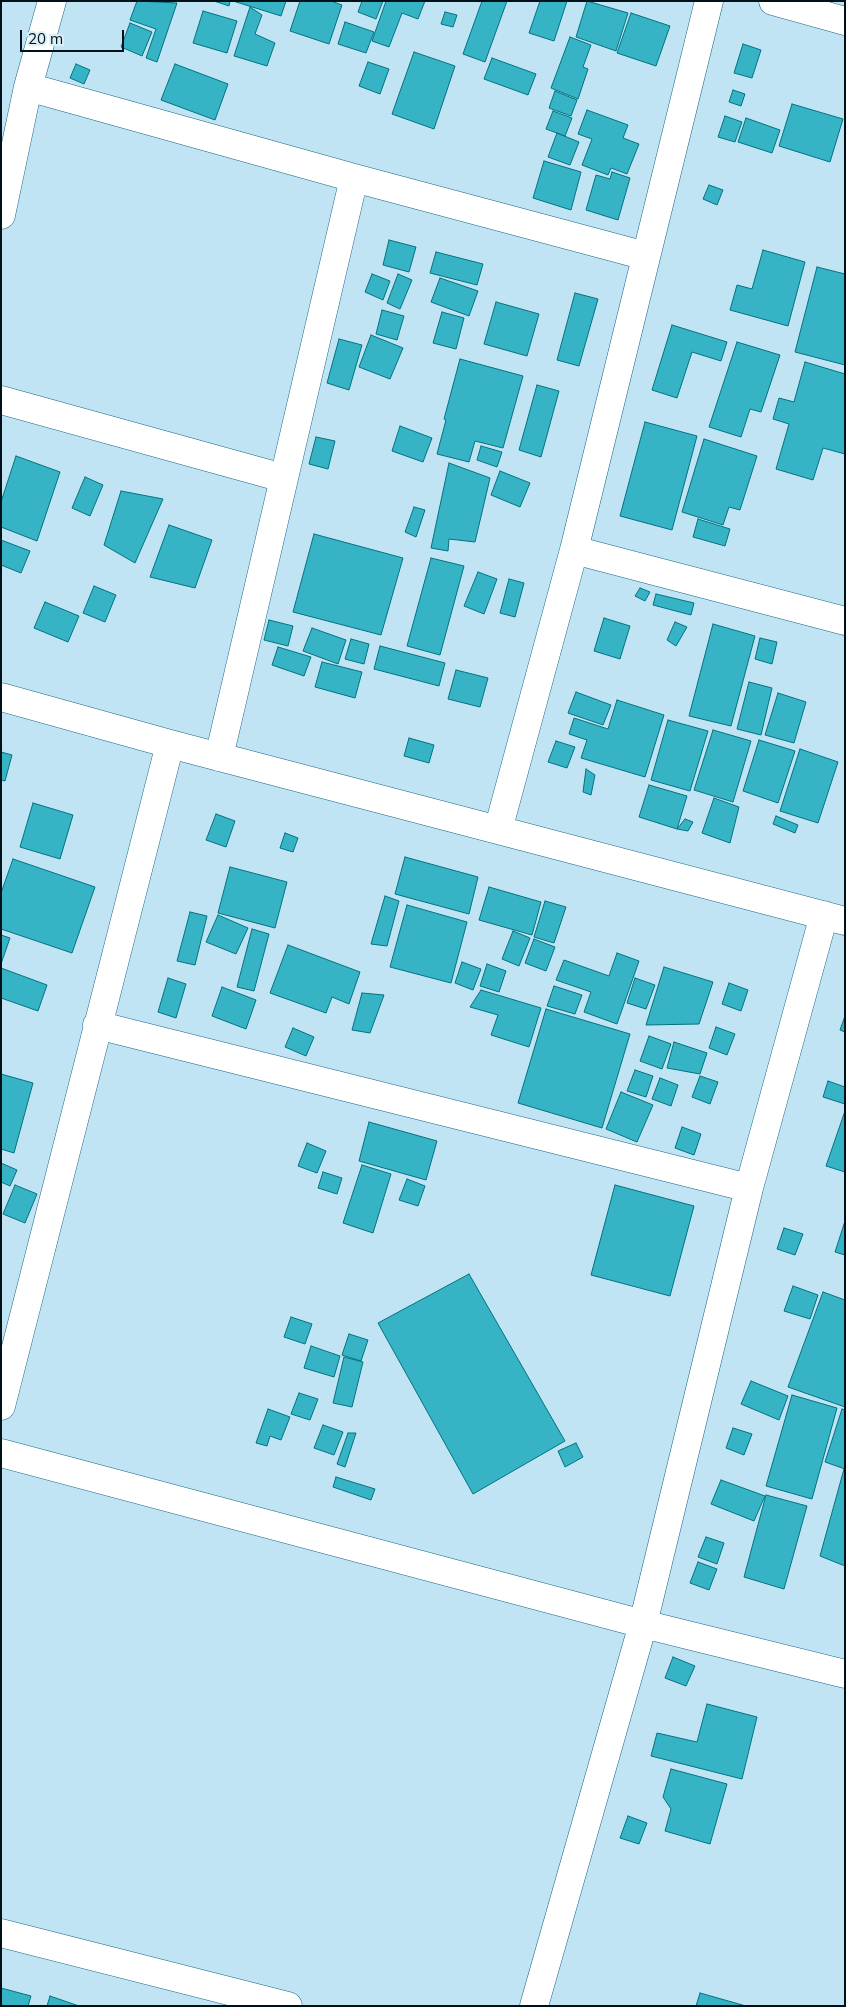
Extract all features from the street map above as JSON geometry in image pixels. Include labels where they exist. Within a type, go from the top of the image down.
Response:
[{"type":"street","points":[[1,215],[28,87],[52,1]]},
{"type":"street","points":[[498,830],[574,550],[709,1]]},
{"type":"street","points":[[773,1],[845,21]]},
{"type":"street","points":[[28,87],[354,178],[646,256]]},
{"type":"street","points":[[219,757],[354,178]]},
{"type":"street","points":[[1,400],[283,478]]},
{"type":"street","points":[[574,550],[845,621]]},
{"type":"street","points":[[1,696],[170,744],[834,918],[749,1188],[643,1624],[534,2006]]},
{"type":"street","points":[[1,1406],[170,744]]},
{"type":"street","points":[[97,1025],[749,1188]]},
{"type":"street","points":[[1,1453],[643,1624],[845,1674]]},
{"type":"street","points":[[1,1933],[288,2006]]},
{"type":"building","points":[[137,1],[177,3],[157,62],[146,58],[156,29],[130,20]]},
{"type":"building","points":[[214,1],[230,1],[229,6]]},
{"type":"building","points":[[233,1],[286,1],[281,16]]},
{"type":"building","points":[[300,1],[331,1],[342,5],[329,44],[290,31]]},
{"type":"building","points":[[362,1],[383,1],[376,19],[358,12]]},
{"type":"building","points":[[386,1],[425,1],[418,19],[402,13],[389,47],[372,41]]},
{"type":"building","points":[[482,1],[507,1],[485,62],[463,54]]},
{"type":"building","points":[[540,1],[567,1],[554,41],[529,33]]},
{"type":"building","points":[[587,1],[628,13],[616,51],[576,37]]},
{"type":"building","points":[[250,7],[262,15],[255,34],[275,43],[267,66],[234,56]]},
{"type":"building","points":[[203,11],[237,21],[227,53],[193,43]]},
{"type":"building","points":[[445,12],[457,15],[453,27],[441,24]]},
{"type":"building","points":[[631,13],[670,26],[656,66],[617,53]]},
{"type":"building","points":[[345,22],[374,32],[366,53],[338,44]]},
{"type":"building","points":[[130,23],[152,32],[142,56],[121,47]]},
{"type":"building","points":[[570,37],[591,45],[583,67],[588,69],[578,99],[551,88]]},
{"type":"building","points":[[743,44],[761,50],[752,78],[734,73]]},
{"type":"building","points":[[414,52],[455,66],[434,129],[392,114]]},
{"type":"building","points":[[492,58],[536,74],[528,95],[484,79]]},
{"type":"building","points":[[368,62],[389,69],[380,94],[359,86]]},
{"type":"building","points":[[76,64],[90,70],[84,84],[70,78]]},
{"type":"building","points":[[175,64],[228,84],[215,120],[161,100]]},
{"type":"building","points":[[733,90],[745,94],[741,106],[729,102]]},
{"type":"building","points":[[555,91],[577,100],[571,116],[549,108]]},
{"type":"building","points":[[792,104],[843,119],[830,162],[779,146]]},
{"type":"building","points":[[587,110],[628,125],[623,138],[639,144],[627,174],[611,168],[608,175],[582,165],[592,139],[578,134]]},
{"type":"building","points":[[553,111],[572,118],[565,136],[546,129]]},
{"type":"building","points":[[725,116],[742,122],[735,142],[718,137]]},
{"type":"building","points":[[746,118],[780,130],[772,153],[738,142]]},
{"type":"building","points":[[557,133],[579,142],[570,165],[548,157]]},
{"type":"building","points":[[544,161],[581,172],[571,210],[533,198]]},
{"type":"building","points":[[612,172],[630,178],[618,220],[586,210],[596,175],[610,179]]},
{"type":"building","points":[[709,185],[723,190],[717,205],[703,199]]},
{"type":"building","points":[[389,240],[416,247],[409,272],[383,265]]},
{"type":"building","points":[[763,250],[805,262],[788,326],[730,310],[737,285],[752,289]]},
{"type":"building","points":[[436,252],[483,264],[477,285],[430,273]]},
{"type":"building","points":[[817,267],[845,274],[845,365],[795,352]]},
{"type":"building","points":[[372,274],[390,281],[383,300],[365,292]]},
{"type":"building","points":[[398,274],[412,280],[400,309],[387,303]]},
{"type":"building","points":[[440,278],[478,291],[469,316],[431,302]]},
{"type":"building","points":[[575,293],[598,299],[579,366],[557,360]]},
{"type":"building","points":[[496,302],[539,314],[527,356],[484,344]]},
{"type":"building","points":[[382,310],[404,316],[397,340],[376,334]]},
{"type":"building","points":[[442,312],[464,318],[456,349],[433,343]]},
{"type":"building","points":[[672,325],[727,342],[721,361],[692,352],[677,398],[652,390]]},
{"type":"building","points":[[371,335],[403,348],[390,379],[359,367]]},
{"type":"building","points":[[339,339],[362,345],[349,390],[327,383]]},
{"type":"building","points":[[737,342],[780,355],[761,412],[750,409],[741,437],[709,427]]},
{"type":"building","points":[[460,359],[523,376],[503,448],[475,441],[469,462],[437,454]]},
{"type":"building","points":[[805,362],[845,374],[845,454],[823,448],[813,480],[776,469],[789,424],[773,419],[779,398],[794,402]]},
{"type":"building","points":[[537,385],[559,391],[541,457],[519,450]]},
{"type":"building","points":[[645,422],[697,436],[672,530],[620,516]]},
{"type":"building","points":[[400,426],[432,438],[423,462],[392,451]]},
{"type":"building","points":[[316,437],[335,441],[328,469],[309,464]]},
{"type":"building","points":[[704,439],[757,456],[740,510],[729,507],[723,525],[682,512]]},
{"type":"building","points":[[481,446],[502,452],[497,467],[477,460]]},
{"type":"building","points":[[16,456],[60,472],[37,541],[1,527],[1,502]]},
{"type":"building","points":[[449,463],[490,478],[475,542],[449,539],[448,551],[431,548]]},
{"type":"building","points":[[500,471],[530,483],[520,507],[491,495]]},
{"type":"building","points":[[85,477],[103,485],[90,516],[72,508]]},
{"type":"building","points":[[121,491],[163,499],[135,563],[104,545]]},
{"type":"building","points":[[414,507],[425,510],[416,537],[405,532]]},
{"type":"building","points":[[698,519],[730,529],[725,546],[693,537]]},
{"type":"building","points":[[169,525],[212,540],[195,588],[150,577]]},
{"type":"building","points":[[314,534],[403,558],[381,635],[293,612]]},
{"type":"building","points":[[1,540],[30,551],[21,573],[1,565]]},
{"type":"building","points":[[431,558],[464,566],[440,655],[407,646]]},
{"type":"building","points":[[478,572],[497,579],[484,614],[464,606]]},
{"type":"building","points":[[509,579],[524,583],[515,617],[500,613]]},
{"type":"building","points":[[94,586],[116,595],[105,622],[83,613]]},
{"type":"building","points":[[640,588],[650,592],[645,601],[635,596]]},
{"type":"building","points":[[656,594],[694,603],[691,615],[653,605]]},
{"type":"building","points":[[45,602],[79,616],[68,642],[34,628]]},
{"type":"building","points":[[604,618],[630,626],[620,659],[594,651]]},
{"type":"building","points":[[269,620],[293,626],[288,646],[264,640]]},
{"type":"building","points":[[675,622],[687,627],[676,646],[667,640]]},
{"type":"building","points":[[713,624],[755,636],[731,726],[689,716]]},
{"type":"building","points":[[312,628],[346,640],[338,664],[303,651]]},
{"type":"building","points":[[760,638],[777,642],[772,664],[755,659]]},
{"type":"building","points":[[351,639],[369,644],[364,664],[345,659]]},
{"type":"building","points":[[380,646],[445,663],[439,686],[374,669]]},
{"type":"building","points":[[278,647],[311,657],[304,676],[272,665]]},
{"type":"building","points":[[322,662],[362,672],[355,698],[315,687]]},
{"type":"building","points":[[456,670],[488,678],[480,707],[448,699]]},
{"type":"building","points":[[749,682],[772,688],[761,735],[737,729]]},
{"type":"building","points":[[576,692],[611,705],[603,725],[568,713]]},
{"type":"building","points":[[778,693],[806,702],[794,743],[765,735]]},
{"type":"building","points":[[617,700],[664,715],[645,777],[581,758],[587,740],[569,734],[574,718],[608,729]]},
{"type":"building","points":[[668,720],[708,731],[690,791],[651,780]]},
{"type":"building","points":[[713,730],[751,741],[733,802],[694,790]]},
{"type":"building","points":[[409,738],[434,745],[429,763],[404,756]]},
{"type":"building","points":[[759,740],[795,751],[778,803],[743,791]]},
{"type":"building","points":[[556,741],[575,747],[567,768],[548,762]]},
{"type":"building","points":[[800,749],[838,762],[818,823],[780,811]]},
{"type":"building","points":[[1,752],[12,755],[5,781],[1,780]]},
{"type":"building","points":[[586,769],[595,775],[591,795],[583,792]]},
{"type":"building","points":[[649,785],[687,796],[677,829],[639,817]]},
{"type":"building","points":[[714,798],[739,807],[730,843],[702,833]]},
{"type":"building","points":[[33,803],[73,815],[60,859],[20,847]]},
{"type":"building","points":[[216,814],[235,821],[226,847],[206,840]]},
{"type":"building","points":[[776,816],[798,825],[795,833],[773,824]]},
{"type":"building","points":[[685,819],[693,822],[688,831],[677,829]]},
{"type":"building","points":[[285,833],[298,838],[293,852],[280,848]]},
{"type":"building","points":[[405,857],[478,877],[469,914],[395,894]]},
{"type":"building","points":[[13,859],[95,887],[72,953],[1,929],[1,893]]},
{"type":"building","points":[[230,867],[287,882],[275,928],[218,913]]},
{"type":"building","points":[[489,887],[541,902],[532,935],[479,920]]},
{"type":"building","points":[[385,896],[399,901],[387,946],[371,944]]},
{"type":"building","points":[[545,901],[566,907],[554,943],[534,937]]},
{"type":"building","points":[[407,905],[467,922],[451,983],[390,967]]},
{"type":"building","points":[[190,912],[207,916],[195,965],[177,961]]},
{"type":"building","points":[[218,915],[248,928],[236,954],[206,942]]},
{"type":"building","points":[[252,929],[269,934],[254,991],[237,987]]},
{"type":"building","points":[[513,931],[530,938],[519,966],[502,959]]},
{"type":"building","points":[[1,935],[10,938],[1,964]]},
{"type":"building","points":[[534,939],[555,947],[546,971],[525,963]]},
{"type":"building","points":[[288,945],[360,972],[349,1004],[332,997],[326,1013],[270,993]]},
{"type":"building","points":[[617,953],[639,961],[617,1024],[584,1012],[591,992],[556,980],[564,960],[609,976]]},
{"type":"building","points":[[462,962],[481,969],[473,990],[455,983]]},
{"type":"building","points":[[487,964],[506,971],[499,992],[480,986]]},
{"type":"building","points":[[664,967],[713,982],[699,1024],[646,1025]]},
{"type":"building","points":[[1,968],[47,985],[38,1011],[1,998]]},
{"type":"building","points":[[168,978],[186,984],[176,1018],[158,1012]]},
{"type":"building","points":[[635,978],[655,985],[646,1009],[627,1003]]},
{"type":"building","points":[[729,983],[748,990],[741,1011],[722,1004]]},
{"type":"building","points":[[554,986],[582,995],[575,1014],[547,1006]]},
{"type":"building","points":[[222,987],[256,1000],[246,1029],[212,1016]]},
{"type":"building","points":[[481,990],[541,1008],[529,1047],[491,1035],[498,1015],[470,1007]]},
{"type":"building","points":[[362,993],[384,995],[370,1033],[352,1030]]},
{"type":"building","points":[[546,1009],[630,1034],[602,1128],[518,1103]]},
{"type":"building","points":[[845,1016],[845,1032],[840,1030]]},
{"type":"building","points":[[716,1027],[735,1034],[727,1055],[709,1048]]},
{"type":"building","points":[[293,1028],[314,1037],[306,1056],[285,1047]]},
{"type":"building","points":[[649,1036],[671,1044],[662,1069],[640,1061]]},
{"type":"building","points":[[674,1042],[707,1053],[700,1074],[667,1068]]},
{"type":"building","points":[[635,1070],[653,1076],[646,1097],[627,1091]]},
{"type":"building","points":[[1,1074],[33,1083],[14,1153],[1,1149]]},
{"type":"building","points":[[700,1076],[718,1082],[710,1104],[692,1097]]},
{"type":"building","points":[[660,1078],[678,1085],[671,1106],[652,1099]]},
{"type":"building","points":[[828,1081],[845,1087],[845,1104],[823,1097]]},
{"type":"building","points":[[621,1092],[653,1105],[637,1142],[606,1129]]},
{"type":"building","points":[[845,1111],[845,1172],[826,1166]]},
{"type":"building","points":[[369,1122],[437,1141],[426,1180],[359,1161]]},
{"type":"building","points":[[682,1127],[701,1134],[694,1155],[675,1148]]},
{"type":"building","points":[[307,1143],[326,1151],[317,1173],[298,1166]]},
{"type":"building","points":[[1,1163],[17,1170],[10,1186],[1,1182]]},
{"type":"building","points":[[362,1165],[391,1174],[373,1233],[343,1223]]},
{"type":"building","points":[[323,1172],[342,1178],[337,1194],[318,1188]]},
{"type":"building","points":[[407,1179],[425,1186],[418,1206],[399,1200]]},
{"type":"building","points":[[15,1185],[37,1194],[25,1223],[3,1214]]},
{"type":"building","points":[[615,1185],[694,1206],[670,1296],[591,1275]]},
{"type":"building","points":[[845,1221],[845,1255],[835,1252]]},
{"type":"building","points":[[784,1228],[803,1234],[795,1255],[777,1249]]},
{"type":"building","points":[[469,1274],[565,1441],[473,1494],[378,1323]]},
{"type":"building","points":[[793,1286],[818,1295],[810,1319],[784,1311]]},
{"type":"building","points":[[823,1292],[845,1300],[845,1407],[788,1387]]},
{"type":"building","points":[[291,1317],[312,1324],[305,1344],[284,1337]]},
{"type":"building","points":[[349,1334],[368,1340],[361,1361],[342,1355]]},
{"type":"building","points":[[311,1346],[340,1356],[334,1377],[304,1368]]},
{"type":"building","points":[[344,1357],[363,1362],[352,1407],[333,1403]]},
{"type":"building","points":[[751,1381],[788,1396],[779,1420],[741,1404]]},
{"type":"building","points":[[299,1393],[318,1399],[310,1420],[291,1414]]},
{"type":"building","points":[[792,1395],[837,1408],[812,1499],[766,1486]]},
{"type":"building","points":[[268,1409],[290,1417],[281,1440],[270,1436],[267,1446],[256,1443]]},
{"type":"building","points":[[842,1409],[845,1410],[845,1469],[825,1462]]},
{"type":"building","points":[[323,1425],[343,1432],[334,1455],[314,1448]]},
{"type":"building","points":[[733,1428],[752,1434],[744,1455],[726,1448]]},
{"type":"building","points":[[348,1433],[356,1433],[345,1467],[337,1464]]},
{"type":"building","points":[[576,1443],[583,1457],[565,1467],[558,1451]]},
{"type":"building","points":[[845,1469],[845,1566],[820,1556]]},
{"type":"building","points":[[336,1477],[375,1489],[371,1500],[333,1487]]},
{"type":"building","points":[[721,1480],[765,1496],[754,1521],[711,1504]]},
{"type":"building","points":[[766,1495],[807,1506],[784,1589],[744,1577]]},
{"type":"building","points":[[706,1537],[724,1543],[717,1564],[698,1557]]},
{"type":"building","points":[[698,1562],[717,1569],[709,1590],[690,1583]]},
{"type":"building","points":[[673,1657],[695,1666],[686,1686],[665,1678]]},
{"type":"building","points":[[707,1704],[757,1717],[742,1779],[651,1756],[657,1733],[697,1742]]},
{"type":"building","points":[[671,1769],[727,1784],[710,1844],[665,1831],[671,1809],[663,1797]]},
{"type":"building","points":[[628,1816],[647,1823],[639,1844],[620,1838]]},
{"type":"building","points":[[1,1988],[31,1996],[28,2006],[1,2006]]},
{"type":"building","points":[[700,1993],[746,2006],[696,2006]]},
{"type":"building","points":[[50,1996],[79,2006],[47,2006]]}]
